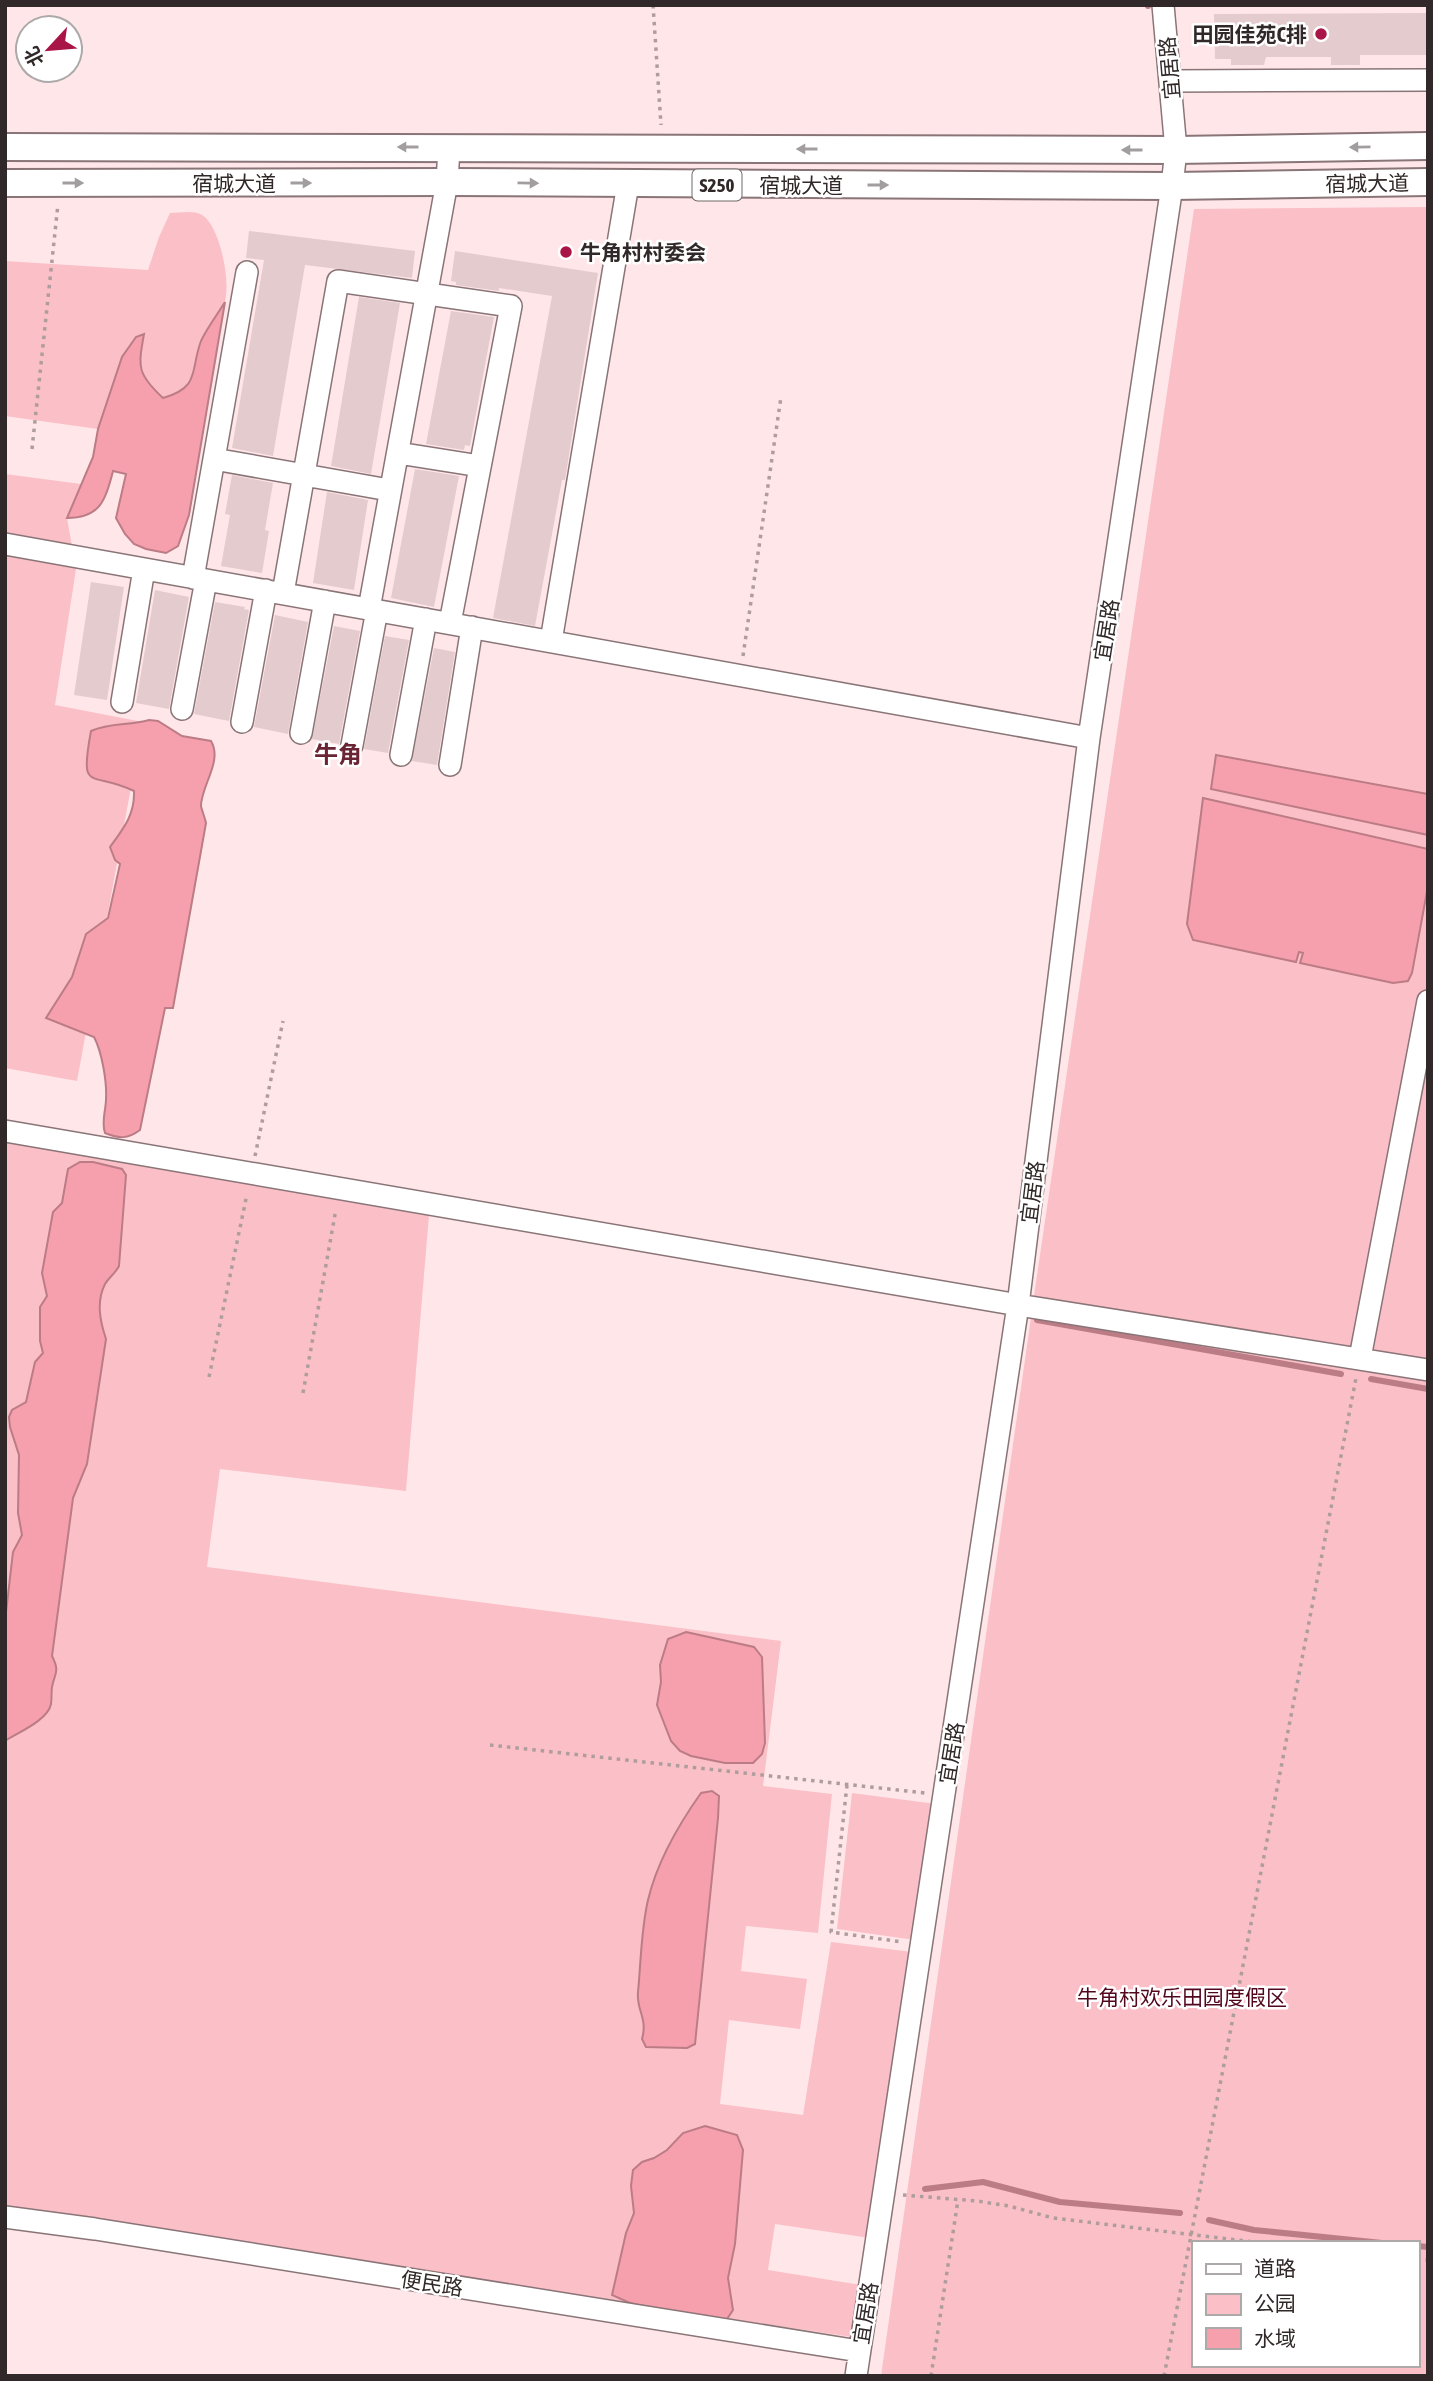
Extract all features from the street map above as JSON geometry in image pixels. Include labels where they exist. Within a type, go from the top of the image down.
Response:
[{"type":"main road","name":"宿城大道","points":[[5,147],[1177,150],[1428,146]]},
{"type":"main road","name":"宿城大道","points":[[5,183],[447,182],[1172,186],[1428,182]]},
{"type":"street","name":"宜居路","points":[[856,2376],[1018,1305],[1090,738],[1177,150],[1163,5]]},
{"type":"street","points":[[1170,81],[1428,80]]},
{"type":"street","points":[[352,745],[390,490],[447,182],[449,148]]},
{"type":"street","points":[[551,641],[628,184]]},
{"type":"street","points":[[182,709],[214,459],[247,272]]},
{"type":"street","points":[[242,722],[303,475],[338,281],[511,306],[450,624]]},
{"type":"street","points":[[398,453],[480,466]]},
{"type":"street","points":[[214,459],[390,490]]},
{"type":"street","points":[[5,544],[1090,738]]},
{"type":"street","points":[[122,702],[144,569]]},
{"type":"street","points":[[300,733],[325,601]]},
{"type":"street","points":[[401,755],[426,619]]},
{"type":"street","points":[[450,765],[472,628]]},
{"type":"street","points":[[1360,1358],[1422,1071],[1428,1001]]},
{"type":"street","points":[[5,1131],[1018,1305],[1428,1370]]},
{"type":"street","name":"便民路","points":[[5,2217],[859,2351]]},
{"type":"path","points":[[653,5],[662,148]]},
{"type":"path","points":[[32,449],[61,183]]},
{"type":"path","points":[[740,676],[781,397]]},
{"type":"path","points":[[209,1377],[283,1021]]},
{"type":"path","points":[[303,1392],[339,1188]]},
{"type":"path","points":[[1164,2376],[1360,1358]]},
{"type":"path","points":[[490,1745],[945,1795]]},
{"type":"path","points":[[847,1784],[831,1932],[922,1945]]},
{"type":"path","points":[[883,2194],[1009,2206],[1053,2218],[1244,2241]]},
{"type":"path","points":[[931,2376],[958,2200]]},
{"type":"green space","name":"牛角村欢乐田园度假区","points":[[1428,207],[1428,2376],[881,2376],[1035,1289],[1194,209]]},
{"type":"green space","points":[[170,213],[195,213],[208,221],[219,243],[225,270],[224,304],[204,336],[188,382],[183,388],[163,398],[146,382],[139,358],[122,357],[98,429],[5,416],[5,261],[148,270]]},
{"type":"green space","points":[[5,474],[81,484],[67,518],[76,569],[55,705],[143,722],[77,1081],[5,1068]]},
{"type":"green space","points":[[5,1142],[429,1215],[406,1491],[220,1469],[207,1567],[781,1641],[763,1786],[832,1794],[818,1933],[746,1926],[741,1971],[807,1979],[800,2029],[729,2020],[720,2104],[803,2115],[831,1942],[912,1952],[870,2238],[775,2224],[768,2270],[861,2285],[852,2337],[5,2211]]},
{"type":"green space","points":[[852,1793],[936,1804],[915,1940],[837,1929]]},
{"type":"water","points":[[225,302],[189,515],[178,546],[166,553],[146,549],[134,544],[125,534],[116,518],[126,474],[113,471],[104,499],[94,511],[87,515],[67,518],[93,457],[98,429],[122,357],[136,337],[144,334],[141,362],[148,383],[163,398],[175,394],[189,383],[201,341]]},
{"type":"water","points":[[158,721],[182,736],[211,741],[215,757],[202,798],[201,806],[206,823],[173,1008],[165,1008],[140,1130],[119,1137],[105,1133],[104,1129],[106,1084],[102,1059],[94,1037],[46,1018],[72,977],[86,934],[108,918],[120,864],[115,860],[110,847],[127,821],[134,800],[134,791],[98,780],[88,773],[91,731],[106,726]]},
{"type":"water","points":[[1216,755],[1428,794],[1428,835],[1211,789]]},
{"type":"water","points":[[1203,798],[1428,849],[1428,886],[1412,973],[1408,981],[1393,983],[1300,963],[1303,953],[1299,952],[1296,962],[1193,940],[1187,924]]},
{"type":"water","points":[[80,1162],[93,1162],[122,1169],[126,1175],[119,1266],[102,1291],[101,1318],[106,1339],[87,1464],[73,1498],[52,1656],[56,1669],[51,1704],[39,1720],[5,1741],[5,1621],[13,1552],[22,1535],[18,1513],[19,1455],[9,1417],[12,1410],[26,1402],[35,1362],[43,1353],[40,1341],[40,1307],[47,1296],[42,1273],[53,1212],[62,1203],[68,1169]]},
{"type":"water","points":[[686,1632],[754,1647],[762,1657],[765,1743],[762,1754],[753,1763],[725,1763],[691,1756],[680,1751],[671,1741],[657,1705],[661,1682],[660,1665],[668,1639]]},
{"type":"water","points":[[712,1791],[719,1796],[718,1818],[695,2044],[687,2048],[646,2047],[642,2039],[644,2025],[638,1998],[648,1900],[657,1872],[677,1830],[701,1793]]},
{"type":"water","points":[[705,2126],[737,2135],[743,2150],[735,2244],[728,2278],[733,2310],[727,2319],[714,2322],[630,2303],[612,2295],[626,2233],[634,2213],[631,2186],[633,2170],[642,2162],[667,2150],[683,2133]]},
{"type":"building","name":"田园佳苑C排","points":[[1428,13],[1428,55],[1360,55],[1360,65],[1331,65],[1331,57],[1266,57],[1264,65],[1231,65],[1231,59],[1215,59],[1214,14]]},
{"type":"building","points":[[249,231],[415,251],[412,278],[305,265],[273,456],[232,448],[264,260],[246,258]]},
{"type":"building","points":[[455,251],[598,273],[565,480],[562,480],[535,626],[493,618],[552,296],[456,285],[456,282],[451,281]]},
{"type":"building","points":[[359,297],[400,303],[371,474],[331,466]]},
{"type":"building","points":[[451,311],[494,317],[470,446],[465,445],[464,450],[426,444]]},
{"type":"building","points":[[415,469],[459,476],[434,607],[391,598]]},
{"type":"building","points":[[232,475],[273,483],[265,530],[269,531],[262,573],[221,566],[230,515],[225,514]]},
{"type":"building","points":[[327,492],[368,500],[354,590],[313,583]]},
{"type":"building","points":[[91,582],[124,587],[107,700],[74,695]]},
{"type":"building","points":[[155,590],[189,597],[169,709],[136,703]]},
{"type":"building","points":[[215,602],[249,610],[229,721],[194,714]]},
{"type":"building","points":[[275,615],[308,622],[288,734],[254,727]]},
{"type":"building","points":[[334,626],[360,631],[339,744],[312,739]]},
{"type":"building","points":[[385,636],[409,640],[388,753],[364,749]]},
{"type":"building","points":[[434,648],[455,652],[437,765],[412,761]]},
{"type":"waterway","points":[[1037,1320],[1341,1374]]},
{"type":"waterway","points":[[1371,1379],[1428,1389]]},
{"type":"waterway","points":[[925,2189],[983,2182],[1060,2202],[1180,2213]]},
{"type":"waterway","points":[[1209,2220],[1254,2230],[1362,2241]]},
{"type":"waterway","points":[[1419,2246],[1428,2247]]},
{"type":"place","name":"田园佳苑C排","points":[[1321,34]]},
{"type":"place","name":"牛角村村委会","points":[[566,252]]},
{"type":"district","name":"牛角","points":[[338,754]]}]
